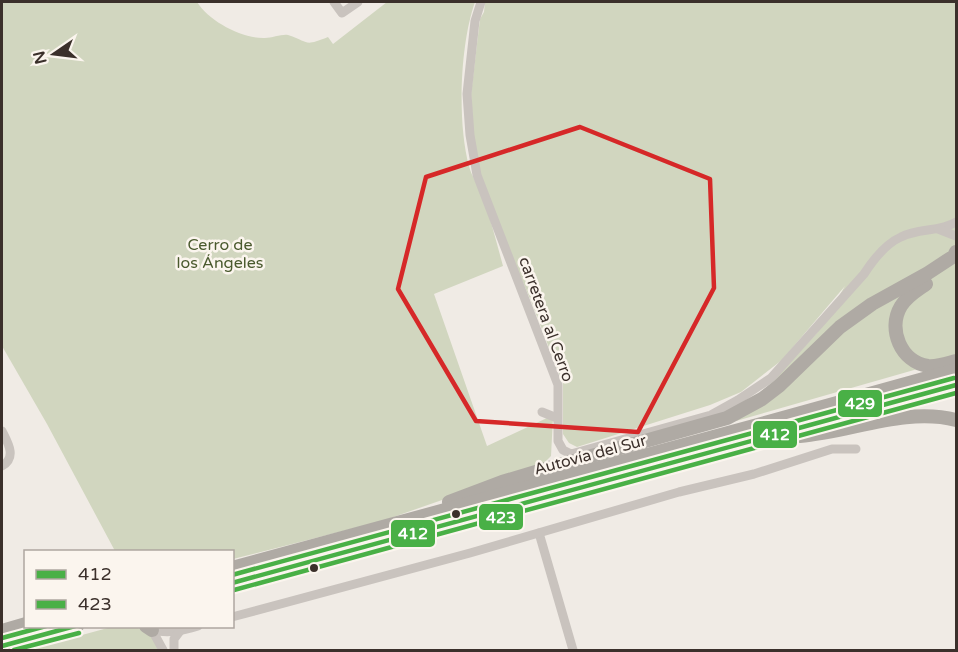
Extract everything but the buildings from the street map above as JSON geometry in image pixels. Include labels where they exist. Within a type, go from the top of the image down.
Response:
[{"type":"highway","points":[[376,530],[407,516],[502,482],[727,418],[762,399],[779,386],[840,327],[864,310],[928,273],[957,252]]},
{"type":"highway","points":[[957,265],[911,294],[900,309],[895,328],[897,340],[902,349],[919,362],[929,366],[957,361]]},
{"type":"highway","name":"Autovía del Sur","points":[[234,567],[957,370]]},
{"type":"highway","name":"Autovía del Sur","points":[[234,582],[957,384]]},
{"type":"highway","points":[[661,465],[691,464],[957,394]]},
{"type":"highway","points":[[800,436],[922,415],[957,420]]},
{"type":"highway","points":[[2,622],[24,616]]},
{"type":"highway","points":[[2,631],[24,625]]},
{"type":"highway","points":[[2,646],[73,628]]},
{"type":"street","points":[[334,2],[342,13],[358,2]]},
{"type":"street","name":"carretera al Cerro","points":[[481,2],[475,21],[467,94],[470,135],[477,175],[558,385],[558,441],[563,450],[571,454],[711,415],[738,400],[771,378],[864,274],[874,258],[901,236],[938,229]]},
{"type":"street","points":[[938,229],[957,222]]},
{"type":"street","points":[[938,229],[957,237]]},
{"type":"street","points":[[542,412],[557,418]]},
{"type":"street","points":[[2,431],[10,446],[10,456],[7,463],[2,466]]},
{"type":"street","points":[[234,616],[679,492],[754,474],[832,449],[856,449]]},
{"type":"street","points":[[539,533],[573,651]]},
{"type":"street","points":[[149,628],[163,633],[194,628]]},
{"type":"street","points":[[149,628],[163,651]]},
{"type":"street","points":[[174,651],[174,639],[180,631]]},
{"type":"highlighted area","points":[[580,127],[710,179],[714,288],[638,432],[476,421],[398,289],[426,177]]},
{"type":"green space","name":"Cerro de los Ángeles","points":[[2,2],[197,2],[209,16],[227,28],[246,35],[265,38],[288,35],[310,43],[328,37],[333,44],[387,2],[475,2],[463,61],[462,106],[465,148],[472,175],[484,199],[503,266],[434,294],[487,446],[553,417],[551,456],[542,465],[382,521],[234,559],[234,550],[114,550],[2,346]]},
{"type":"green space","points":[[485,2],[956,2],[956,358],[736,421],[817,333],[845,286],[782,360],[741,392],[710,405],[577,447],[569,443],[563,434],[563,384],[531,301],[482,189],[474,143],[471,94],[480,19],[484,12]]},
{"type":"green space","points":[[108,628],[137,628],[151,636],[158,650],[27,650]]},
{"type":"transit line","name":"429","points":[[234,574],[954,378]]},
{"type":"transit line","name":"412","points":[[234,582],[956,385]]},
{"type":"transit line","name":"423","points":[[234,590],[956,393]]},
{"type":"transit line","name":"429","points":[[2,638],[39,628]]},
{"type":"transit line","name":"412","points":[[2,646],[68,628]]},
{"type":"transit line","name":"423","points":[[14,650],[79,633]]}]
